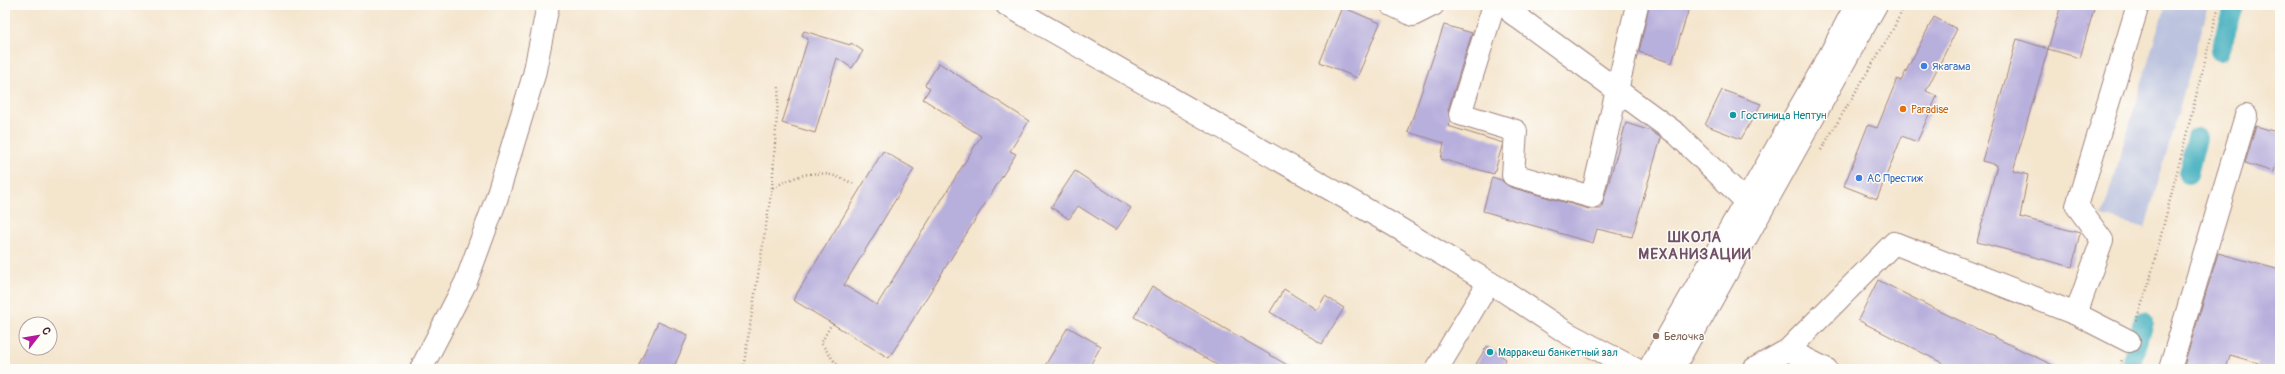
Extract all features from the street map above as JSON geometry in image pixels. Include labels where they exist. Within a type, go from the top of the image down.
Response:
[{"type":"street","points":[[421,369],[466,282],[496,200],[534,75],[548,5]]},
{"type":"street","points":[[1007,5],[1395,226],[1489,282],[1567,333],[1635,369]]},
{"type":"street","points":[[1392,5],[1413,15],[1433,5]]},
{"type":"street","points":[[1494,5],[1460,114],[1516,131],[1513,175],[1592,198],[1618,92],[1637,5]]},
{"type":"street","points":[[1506,5],[1512,13],[1677,134],[1752,208]]},
{"type":"street","points":[[1673,369],[1752,208],[1856,5]]},
{"type":"street","points":[[1649,369],[1752,208],[1876,5]]},
{"type":"street","points":[[2076,314],[2102,240],[2077,206],[2138,5]]},
{"type":"street","points":[[2170,369],[2246,116]]},
{"type":"street","points":[[1754,369],[1788,350],[1894,243],[2076,314],[2129,341]]},
{"type":"street","points":[[1437,369],[1489,282]]},
{"type":"street","points":[[1788,350],[1826,369]]},
{"type":"path","points":[[2129,341],[2149,283],[2218,5]]},
{"type":"path","points":[[743,369],[772,188],[779,85]]},
{"type":"path","points":[[772,188],[792,178],[812,173],[835,175],[854,184]]},
{"type":"path","points":[[832,323],[821,343],[840,369]]},
{"type":"shaded area","points":[[2165,5],[2209,5],[2145,228],[2102,216]]},
{"type":"building","points":[[1649,5],[1690,5],[1672,63],[1639,52]]},
{"type":"building","points":[[2061,5],[2095,5],[2080,58],[2048,49]]},
{"type":"building","points":[[1342,7],[1380,23],[1357,78],[1320,62]]},
{"type":"building","points":[[1934,17],[1957,29],[1926,91],[1937,96],[1917,142],[1902,136],[1877,199],[1844,186],[1868,125],[1877,128],[1897,79],[1901,81]]},
{"type":"building","points":[[1444,25],[1472,33],[1448,110],[1450,120],[1448,126],[1503,143],[1494,174],[1441,159],[1444,143],[1408,132]]},
{"type":"building","points":[[804,31],[850,45],[851,43],[863,51],[852,68],[837,58],[815,133],[782,123],[808,39],[802,35]]},
{"type":"building","points":[[2017,39],[2048,49],[2013,171],[2028,175],[2020,217],[2080,233],[2072,267],[1977,242],[1997,165],[1982,161]]},
{"type":"building","points":[[939,63],[1029,121],[1010,151],[1016,154],[889,358],[793,300],[883,151],[914,169],[844,285],[877,305],[981,136],[923,99],[930,88],[925,85]]},
{"type":"building","name":"Гостиница Нептун","points":[[1722,90],[1761,104],[1741,139],[1705,125]]},
{"type":"building","points":[[1626,123],[1651,131],[1661,138],[1632,237],[1597,229],[1593,243],[1483,211],[1492,177],[1501,180],[1510,187],[1589,209],[1601,209]]},
{"type":"building","points":[[2256,126],[2280,133],[2280,150],[2274,172],[2245,163]]},
{"type":"building","points":[[1075,171],[1131,208],[1116,230],[1078,206],[1069,219],[1051,207]]},
{"type":"building","points":[[2218,253],[2280,270],[2280,369],[2256,369],[2258,363],[2230,355],[2226,369],[2183,369]]},
{"type":"building","points":[[1878,280],[2061,369],[1954,369],[1858,320]]},
{"type":"building","points":[[1152,286],[1294,369],[1224,369],[1134,317]]},
{"type":"building","points":[[1284,289],[1317,310],[1325,296],[1344,308],[1322,344],[1270,312]]},
{"type":"building","points":[[658,322],[688,335],[673,369],[637,369]]},
{"type":"building","points":[[1068,327],[1101,346],[1088,369],[1043,369]]},
{"type":"building","name":"Марракеш банкетный зал","points":[[1487,346],[1506,359],[1502,369],[1473,369]]},
{"type":"waterway","points":[[2220,51],[2234,5]]},
{"type":"waterway","points":[[2188,174],[2197,138]]},
{"type":"waterway","points":[[2131,364],[2143,322]]},
{"type":"place","name":"Якагама","points":[[1924,66]]},
{"type":"place","name":"Paradise","points":[[1903,109]]},
{"type":"place","name":"Гостиница Нептун","points":[[1733,115]]},
{"type":"place","name":"АС Престиж","points":[[1859,178]]},
{"type":"place","name":"Белочка","points":[[1656,336]]},
{"type":"place","name":"Марракеш банкетный зал","points":[[1490,352]]},
{"type":"district","name":"ШКОЛА МЕХАНИЗАЦИИ","points":[[1695,246]]}]
